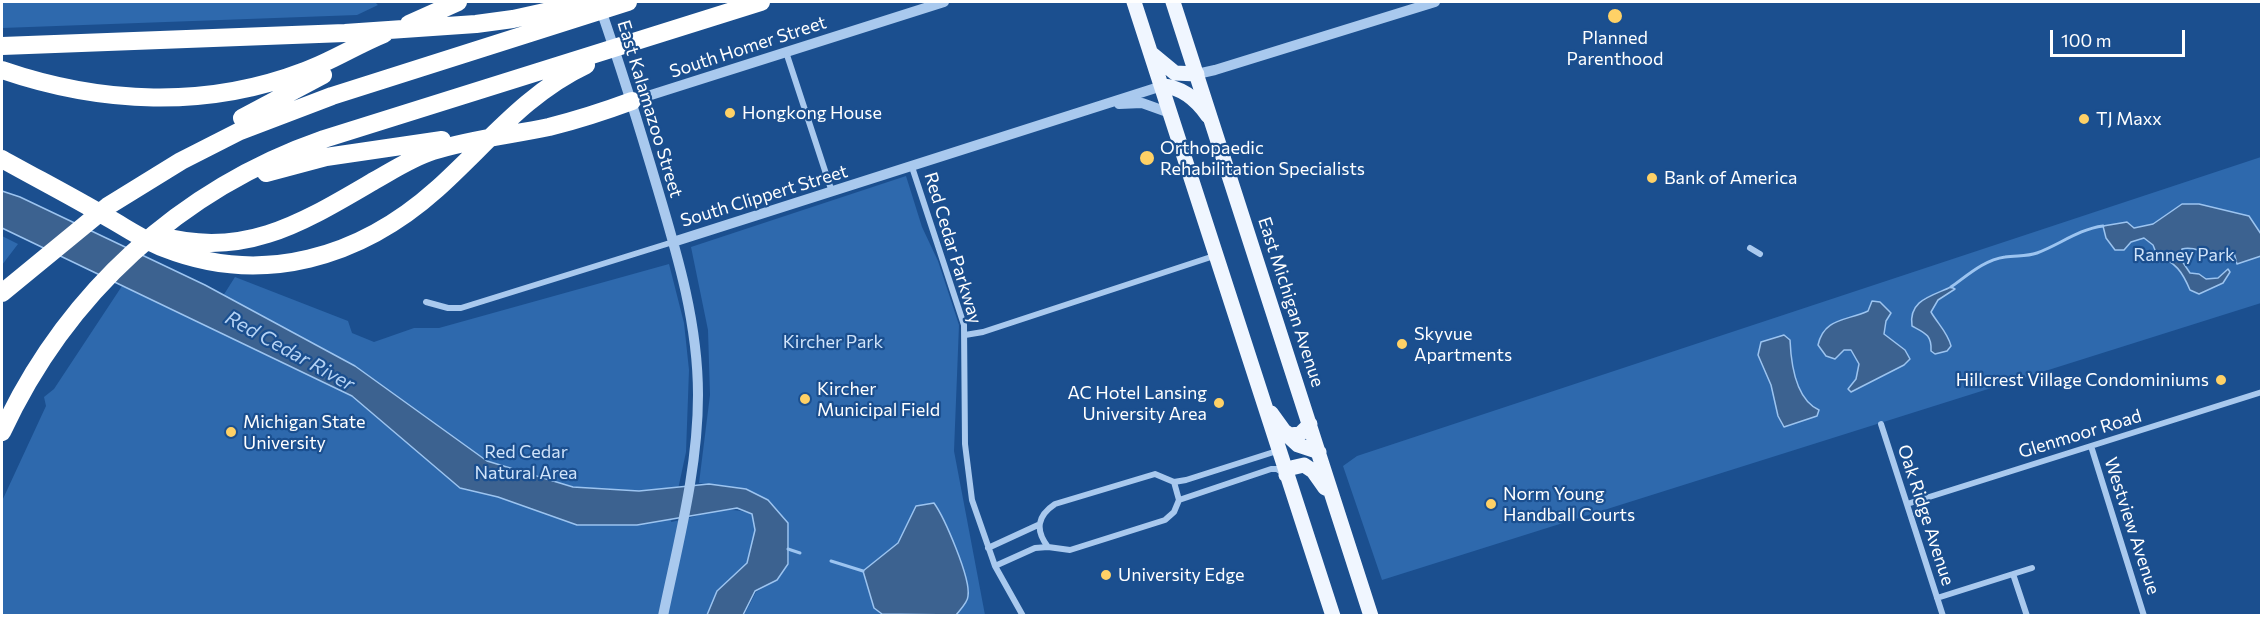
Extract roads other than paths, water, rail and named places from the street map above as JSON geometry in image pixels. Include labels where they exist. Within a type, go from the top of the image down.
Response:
[{"type":"highway","points":[[2,70],[48,85],[105,95],[150,99],[187,98],[278,81],[306,71],[458,2]]},
{"type":"highway","points":[[157,174],[234,134],[301,106],[571,13],[590,2]]},
{"type":"highway","points":[[2,46],[345,33],[476,24],[571,13],[628,2]]},
{"type":"highway","points":[[2,432],[37,366],[67,323],[94,291],[137,247],[171,220],[233,179],[299,147],[587,60],[641,39],[761,2]]},
{"type":"highway","points":[[2,293],[95,216],[213,134],[416,21]]},
{"type":"highway","points":[[2,159],[133,234],[163,248],[202,259],[240,264],[299,261],[343,249],[385,230],[418,206],[523,105],[545,87],[587,60]]},
{"type":"highway","points":[[108,218],[145,231],[188,242],[217,243],[262,237],[309,219],[422,155],[446,147],[570,121],[632,101]]},
{"type":"highway","points":[[171,220],[241,182],[296,164],[442,140],[517,133]]},
{"type":"highway","points":[[2,299],[39,263]]},
{"type":"main road","points":[[1134,2],[1260,396],[1333,615]]},
{"type":"main road","name":"East Michigan Avenue","points":[[1173,2],[1371,615]]},
{"type":"main road","points":[[1147,43],[1155,58],[1171,71],[1197,74]]},
{"type":"main road","points":[[1161,86],[1175,88],[1188,95],[1201,106],[1213,123]]},
{"type":"main road","points":[[1260,396],[1284,431],[1298,446],[1319,452]]},
{"type":"main road","points":[[1284,431],[1297,435],[1310,424]]},
{"type":"main road","points":[[1278,450],[1300,458],[1313,471],[1337,511]]},
{"type":"main road","points":[[1286,475],[1297,466],[1304,465],[1313,471]]},
{"type":"street","name":"East Kalamazoo Street","points":[[598,2],[632,101],[674,242],[694,330],[698,395],[694,467],[663,615]]},
{"type":"street","name":"South Homer Street","points":[[632,101],[944,2]]},
{"type":"street","points":[[1197,74],[1435,2]]},
{"type":"street","points":[[786,52],[832,192]]},
{"type":"street","name":"South Clippert Street","points":[[426,302],[448,308],[461,308],[912,167],[1161,86]]},
{"type":"street","name":"South Clippert Street","points":[[1110,104],[1142,103],[1170,113]]},
{"type":"street","name":"Red Cedar Parkway","points":[[912,167],[960,310],[965,335],[965,444],[972,500],[995,566],[1023,615]]},
{"type":"street","points":[[1750,248],[1760,254]]},
{"type":"street","points":[[965,335],[983,332],[1215,256]]},
{"type":"street","name":"Glenmoor Road","points":[[1907,504],[2262,392]]},
{"type":"street","name":"Oak Ridge Avenue","points":[[1881,424],[1943,615]]},
{"type":"street","name":"Westview Avenue","points":[[2091,446],[2144,615]]},
{"type":"street","points":[[988,548],[1038,525],[1046,510],[1055,504],[1155,474],[1174,482],[1186,480],[1278,450]]},
{"type":"street","points":[[1179,500],[1271,469],[1277,469],[1286,475]]},
{"type":"street","points":[[995,566],[1035,548],[1070,550],[1165,520],[1174,512],[1179,500],[1174,482]]},
{"type":"street","points":[[1038,525],[1041,537],[1048,547]]},
{"type":"street","points":[[1937,598],[2032,568]]},
{"type":"street","points":[[2013,574],[2026,615]]},
{"type":"water","name":"Red Cedar River","points":[[2,191],[20,197],[205,285],[355,366],[487,461],[573,487],[639,491],[709,484],[746,489],[768,500],[788,523],[788,564],[777,580],[755,591],[743,615],[707,615],[717,591],[747,563],[755,530],[752,514],[737,508],[637,525],[577,525],[498,497],[460,488],[352,396],[2,228]]},
{"type":"water","points":[[2182,204],[2199,204],[2249,216],[2261,234],[2261,256],[2237,264],[2234,253],[2231,252],[2211,253],[2182,249],[2180,258],[2190,273],[2199,274],[2206,279],[2218,278],[2228,269],[2230,272],[2223,283],[2199,294],[2190,290],[2178,268],[2157,255],[2153,245],[2144,238],[2131,242],[2124,250],[2115,250],[2106,238],[2103,226],[2127,222],[2134,228],[2153,224]]},
{"type":"water","points":[[1951,287],[1955,289],[1938,300],[1931,312],[1951,346],[1947,351],[1935,354],[1931,351],[1927,335],[1912,326],[1912,317],[1914,310],[1923,300]]},
{"type":"water","points":[[1872,301],[1880,302],[1891,313],[1886,321],[1884,334],[1905,350],[1910,359],[1904,365],[1851,392],[1848,389],[1856,379],[1859,364],[1851,350],[1844,350],[1835,359],[1826,356],[1818,345],[1821,336],[1831,325],[1868,311]]},
{"type":"water","points":[[1784,335],[1790,340],[1793,370],[1804,398],[1819,410],[1817,416],[1784,427],[1778,416],[1771,385],[1758,355],[1761,342]]},
{"type":"water","points":[[934,503],[961,562],[968,587],[967,601],[956,615],[882,614],[874,608],[863,571],[898,543],[916,506]]},
{"type":"waterway","points":[[1951,287],[1990,261],[2037,253],[2086,230],[2103,226]]},
{"type":"waterway","points":[[788,549],[800,553]]},
{"type":"waterway","points":[[831,561],[863,571]]},
{"type":"place","name":"Planned Parenthood","points":[[1615,16]]},
{"type":"place","name":"Hongkong House","points":[[730,113]]},
{"type":"place","name":"TJ Maxx","points":[[2084,119]]},
{"type":"place","name":"Orthopaedic Rehabilitation Specialists","points":[[1147,158]]},
{"type":"place","name":"Bank of America","points":[[1652,178]]},
{"type":"place","name":"Skyvue Apartments","points":[[1402,344]]},
{"type":"place","name":"Hillcrest Village Condominiums","points":[[2221,380]]},
{"type":"place","name":"Kircher Municipal Field","points":[[805,399]]},
{"type":"place","name":"AC Hotel Lansing University Area","points":[[1219,403]]},
{"type":"place","name":"Michigan State University","points":[[231,432]]},
{"type":"place","name":"Norm Young Handball Courts","points":[[1491,504]]},
{"type":"place","name":"University Edge","points":[[1106,575]]},
{"type":"park label","name":"Ranney Park","points":[[2184,255]]},
{"type":"park label","name":"Kircher Park","points":[[833,342]]},
{"type":"park label","name":"Red Cedar Natural Area","points":[[526,462]]}]
